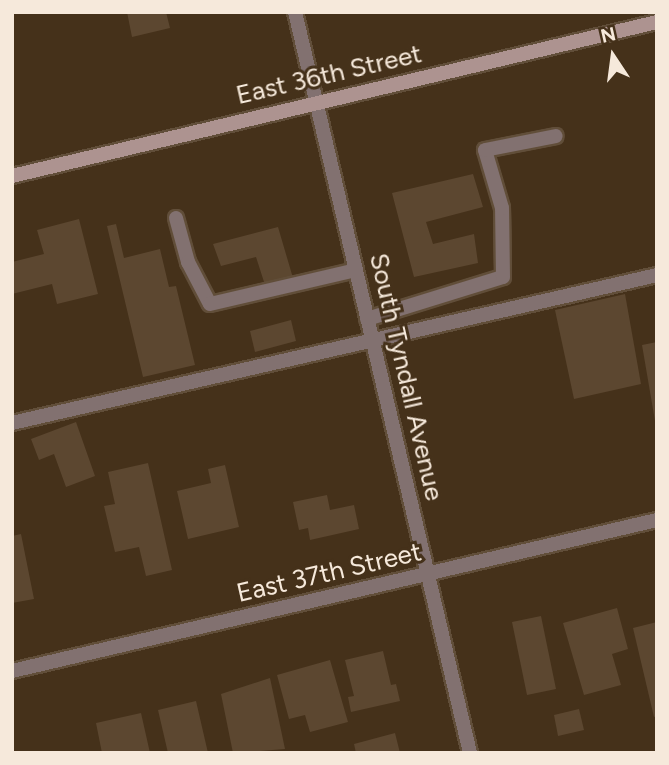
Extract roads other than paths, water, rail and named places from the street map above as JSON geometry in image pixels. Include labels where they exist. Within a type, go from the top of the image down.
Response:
[{"type":"main road","name":"East 36th Street","points":[[12,176],[657,22]]},
{"type":"street","name":"South Tyndall Avenue","points":[[295,12],[470,753]]},
{"type":"street","points":[[367,319],[503,277],[502,208],[485,150],[556,136]]},
{"type":"street","points":[[176,218],[188,262],[210,304],[356,270]]},
{"type":"street","points":[[12,423],[657,275]]},
{"type":"street","name":"East 37th Street","points":[[12,671],[657,520]]}]
